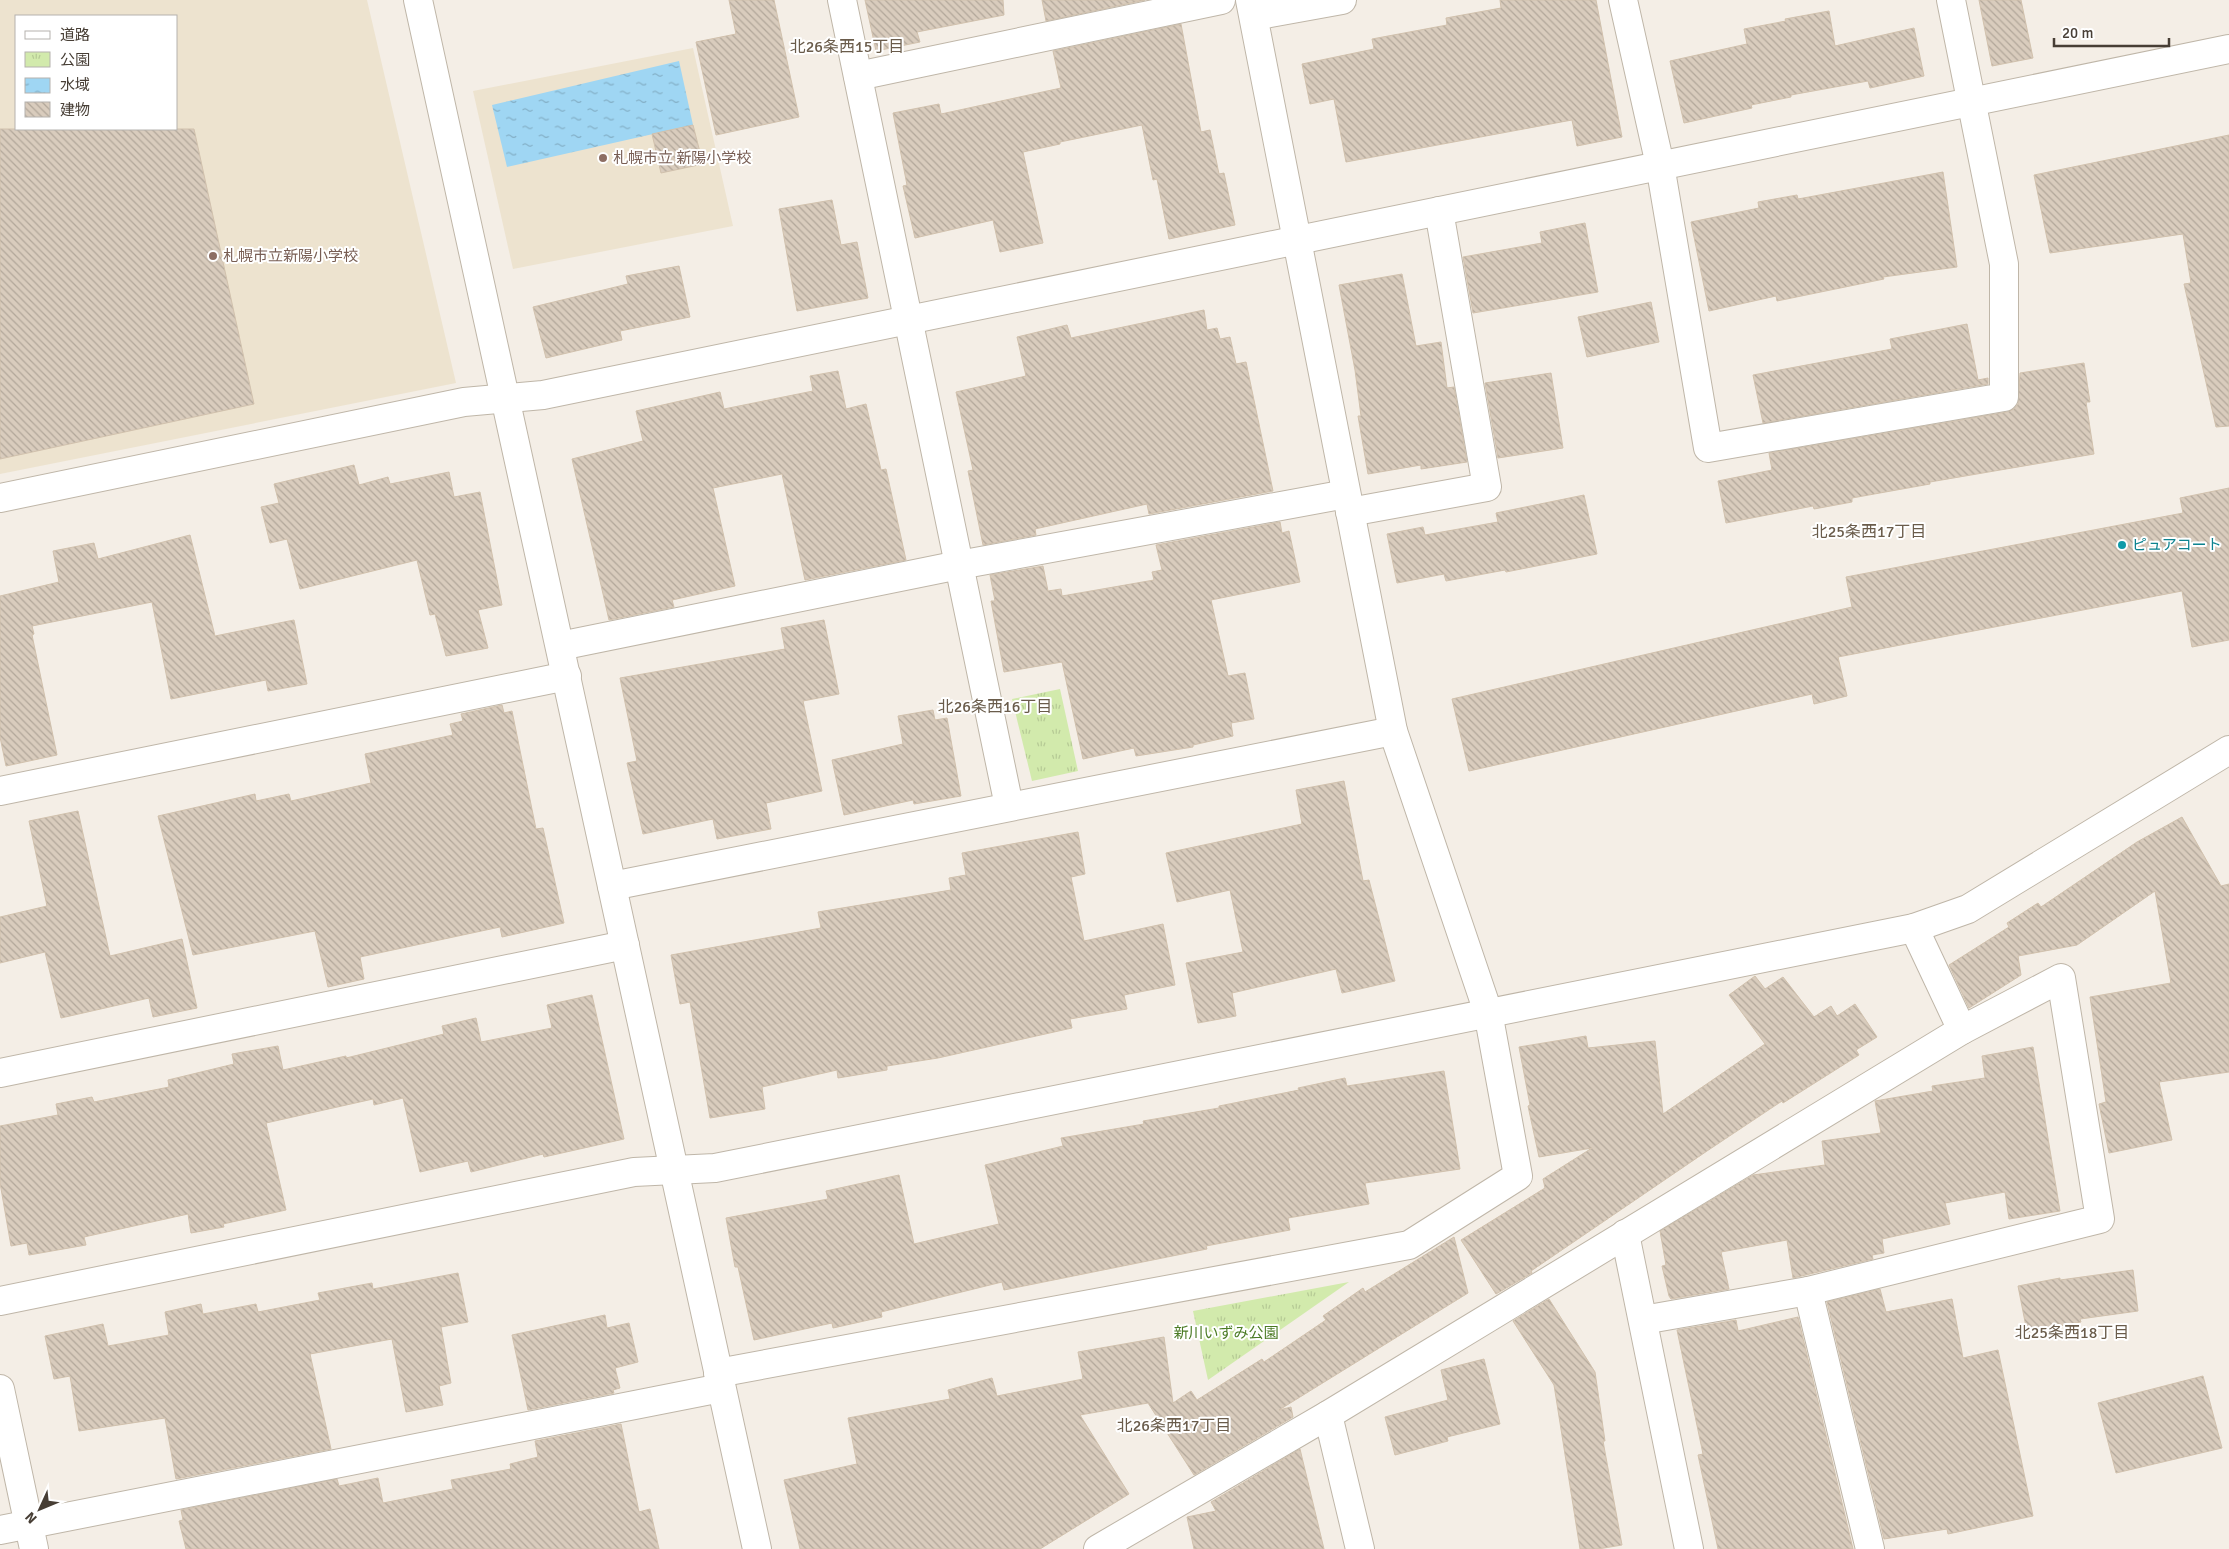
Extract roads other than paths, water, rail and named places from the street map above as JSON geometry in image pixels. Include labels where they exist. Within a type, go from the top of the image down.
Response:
[{"type":"street","points":[[418,0],[757,1549]]},
{"type":"street","points":[[842,0],[1009,806]]},
{"type":"street","points":[[858,76],[1221,0]]},
{"type":"street","points":[[0,1530],[32,1537],[720,1381],[1408,1245],[1518,1176],[1488,1012],[1393,731],[1252,8],[1342,0]]},
{"type":"street","points":[[1623,0],[1660,165],[1708,448],[2004,397],[2004,264],[1951,0]]},
{"type":"street","points":[[0,498],[464,402],[543,395],[2229,49]]},
{"type":"street","points":[[560,646],[959,565],[1348,503],[1487,487],[1439,210]]},
{"type":"street","points":[[0,791],[567,676]]},
{"type":"street","points":[[612,886],[1393,731]]},
{"type":"street","points":[[0,1301],[634,1172],[715,1168],[1914,928],[1968,909],[2229,750]]},
{"type":"street","points":[[1914,928],[1962,1030]]},
{"type":"street","points":[[0,1073],[625,945]]},
{"type":"street","points":[[1098,1549],[1328,1415],[1962,1030],[2062,978],[2100,1219],[1808,1291],[1642,1320]]},
{"type":"street","points":[[1625,1234],[1689,1549]]},
{"type":"street","points":[[1808,1291],[1870,1549]]},
{"type":"street","points":[[0,1389],[32,1537]]},
{"type":"street","points":[[1328,1415],[1360,1549]]},
{"type":"water","points":[[679,61],[693,125],[507,167],[492,105]]},
{"type":"place","name":"札幌市立 新陽小学校","points":[[603,158]]},
{"type":"place","name":"札幌市立新陽小学校","points":[[213,256]]},
{"type":"place","name":"ピュアコート","points":[[2122,545]]},
{"type":"district","name":"北26条西15丁目","points":[[847,47]]},
{"type":"district","name":"北25条西17丁目","points":[[1869,532]]},
{"type":"district","name":"北26条西16丁目","points":[[995,707]]},
{"type":"district","name":"北25条西18丁目","points":[[2072,1333]]},
{"type":"district","name":"北26条西17丁目","points":[[1174,1426]]},
{"type":"park label","name":"新川いずみ公園","points":[[1226,1333]]}]
